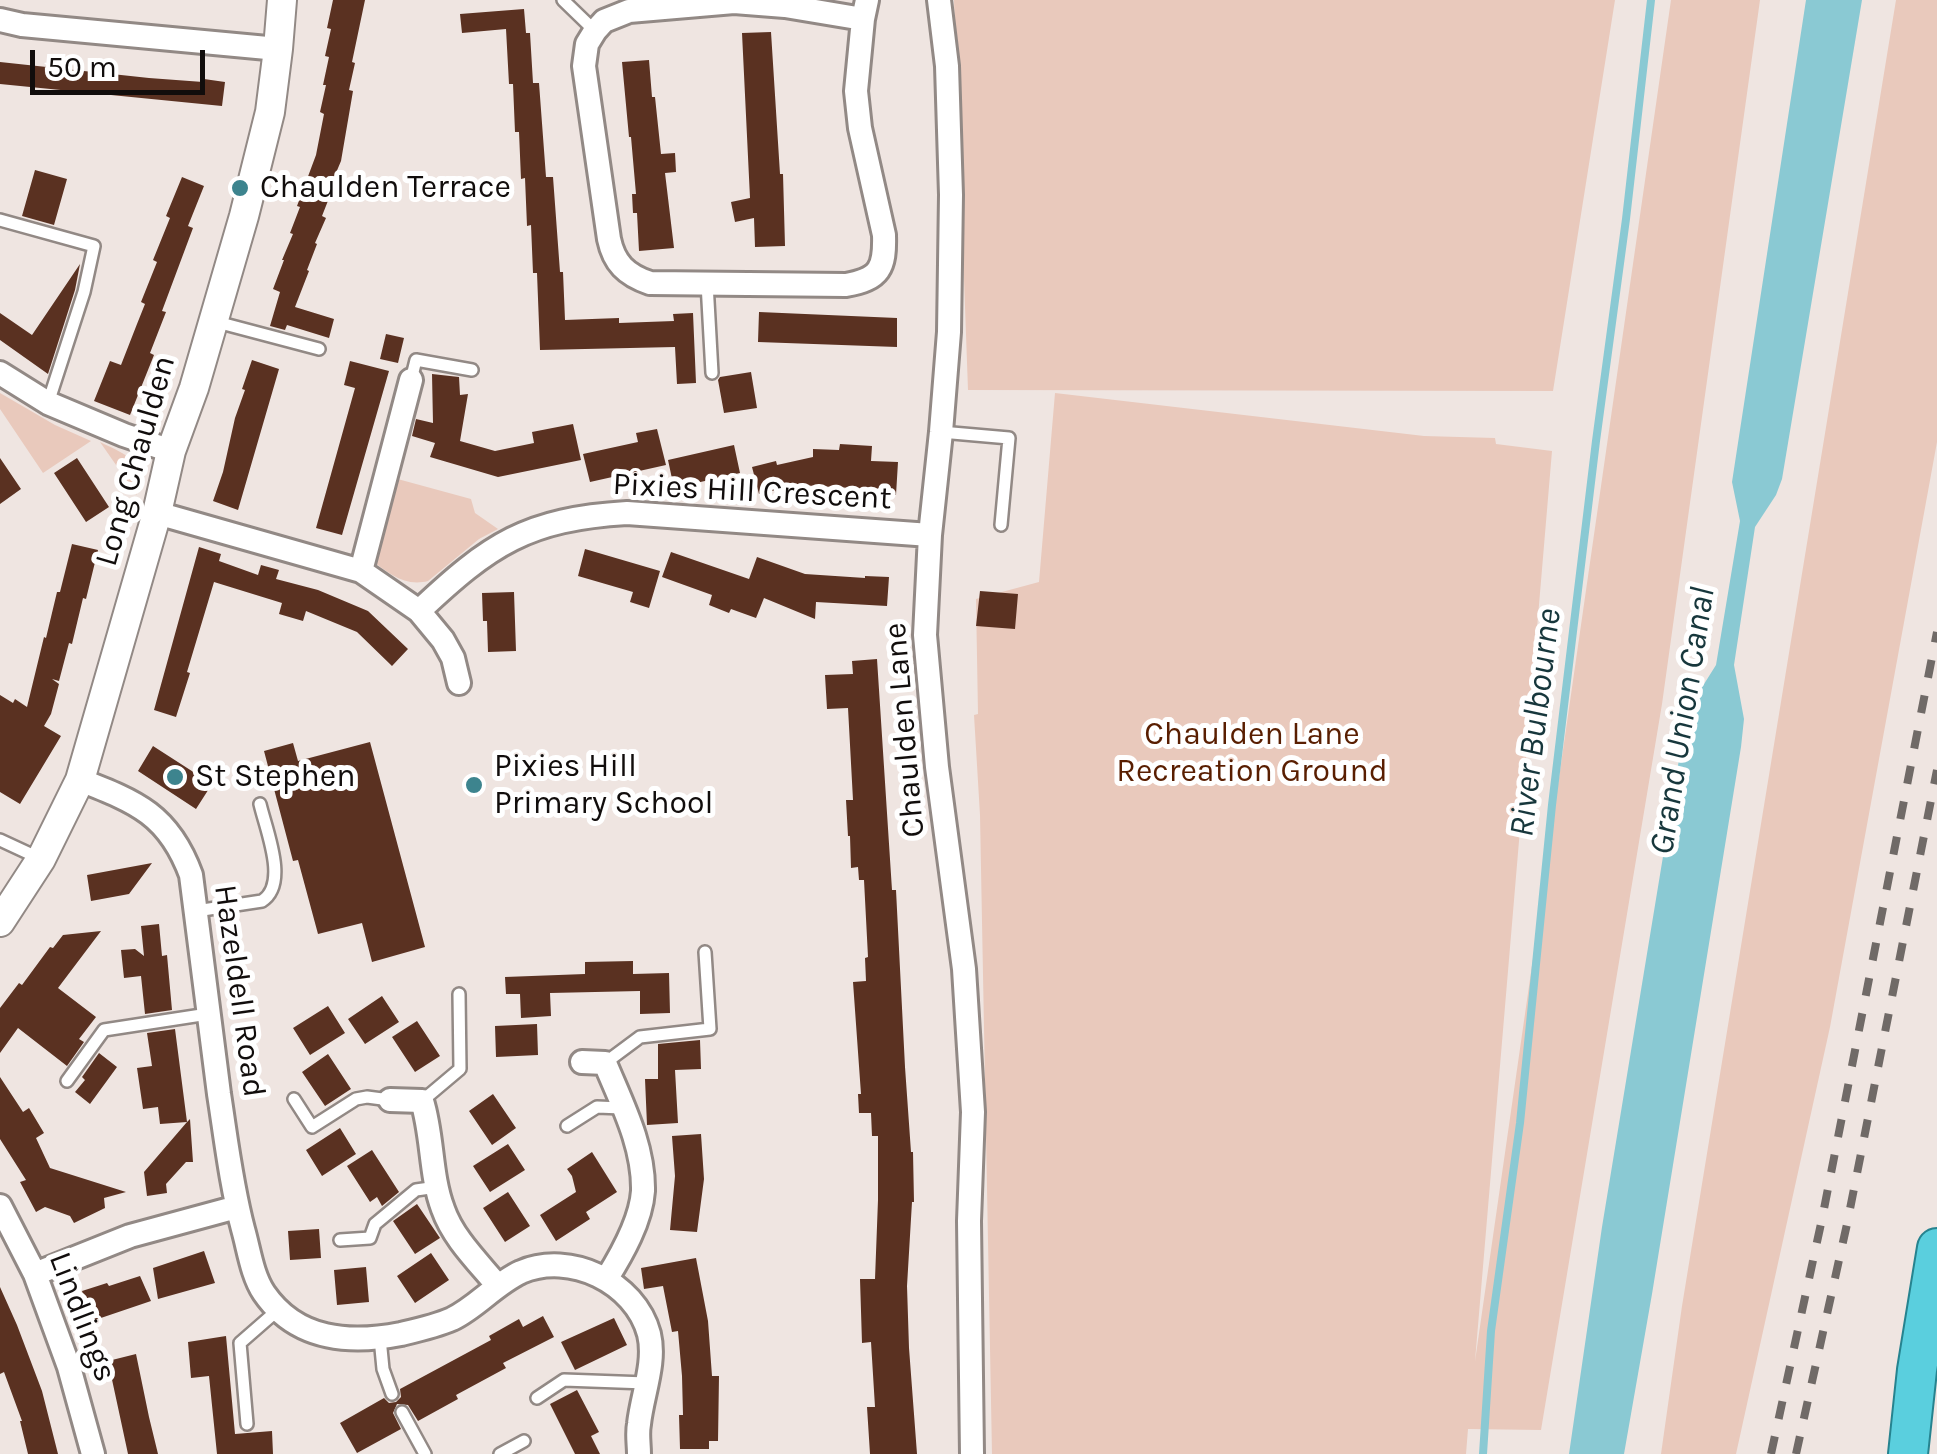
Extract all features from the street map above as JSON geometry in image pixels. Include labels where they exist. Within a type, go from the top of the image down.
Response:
[{"type":"highway","points":[[1908,1454],[1937,1248]]},
{"type":"street","name":"Long Chaulden","points":[[0,922],[42,859],[80,780],[171,452],[194,388],[244,216],[270,112],[282,0]]},
{"type":"street","name":"Chaulden Lane","points":[[939,0],[947,66],[951,195],[948,332],[925,635],[937,768],[964,969],[973,1112],[968,1221],[972,1454]]},
{"type":"street","points":[[733,1],[865,10],[856,92],[885,253],[873,278],[846,285],[650,283],[634,278],[612,254],[584,66],[587,44],[604,21],[629,11],[733,1]]},
{"type":"street","points":[[0,20],[278,49]]},
{"type":"street","points":[[0,373],[48,403],[171,452]]},
{"type":"street","points":[[360,571],[410,380]]},
{"type":"street","points":[[157,513],[360,571],[419,610],[443,640],[460,683]]},
{"type":"street","name":"Pixies Hill Crescent","points":[[419,610],[457,575],[505,542],[556,522],[591,516],[627,514],[930,535]]},
{"type":"street","name":"Hazeldell Road","points":[[80,780],[142,808],[167,829],[183,852],[192,876],[237,1206],[254,1272],[278,1309]]},
{"type":"street","points":[[594,1063],[635,1134],[643,1190],[639,1211],[607,1278]]},
{"type":"street","points":[[390,1100],[422,1102],[443,1209],[451,1226],[497,1285]]},
{"type":"street","name":"Lindlings","points":[[0,1206],[35,1274],[69,1367],[93,1454]]},
{"type":"street","points":[[35,1274],[130,1236],[237,1206]]},
{"type":"street","points":[[278,1309],[320,1335],[346,1340],[380,1338],[454,1318],[497,1285],[541,1266],[581,1270],[607,1278],[631,1301],[650,1336],[651,1357],[638,1428],[639,1454]]},
{"type":"lane","points":[[563,0],[595,31]]},
{"type":"lane","points":[[0,220],[94,246],[84,292],[48,403]]},
{"type":"lane","points":[[706,283],[712,373]]},
{"type":"lane","points":[[213,321],[319,349]]},
{"type":"lane","points":[[410,380],[416,360],[472,370]]},
{"type":"lane","points":[[941,432],[1009,438],[1001,525]]},
{"type":"lane","points":[[196,911],[262,901],[271,895],[276,872],[260,804]]},
{"type":"lane","points":[[0,840],[42,859]]},
{"type":"lane","points":[[594,1063],[640,1037],[710,1029],[705,952]]},
{"type":"lane","points":[[422,1102],[460,1068],[459,994]]},
{"type":"lane","points":[[67,1081],[104,1030],[208,1014]]},
{"type":"lane","points":[[294,1099],[312,1128],[356,1099],[390,1100]]},
{"type":"lane","points":[[567,1126],[598,1107],[624,1109]]},
{"type":"lane","points":[[340,1240],[370,1238],[375,1224],[416,1190],[437,1187]]},
{"type":"lane","points":[[247,1424],[240,1343],[278,1309]]},
{"type":"lane","points":[[380,1338],[383,1370],[392,1394]]},
{"type":"lane","points":[[537,1398],[564,1380],[646,1383]]},
{"type":"lane","points":[[402,1412],[425,1454]]},
{"type":"lane","points":[[500,1454],[524,1441]]},
{"type":"green space","points":[[954,0],[1615,0],[1553,391],[968,390]]},
{"type":"green space","name":"Chaulden Lane Recreation Ground","points":[[1671,0],[1760,0],[1662,704],[1541,1430],[1468,1429],[1466,1454],[992,1454],[980,815],[974,715],[978,714],[976,599],[1039,582],[1055,393],[1424,436],[1495,438],[1496,444],[1552,451],[1475,1361]]},
{"type":"green space","points":[[1896,0],[1937,0],[1937,442],[1830,1027],[1736,1454],[1661,1454],[1682,1306]]},
{"type":"green space","points":[[0,393],[91,441],[43,473],[0,409]]},
{"type":"green space","points":[[100,442],[131,460],[137,473],[137,495]]},
{"type":"green space","points":[[394,478],[471,499],[475,513],[498,529],[479,539],[428,581],[397,578],[371,560]]},
{"type":"water","points":[[1806,0],[1862,0],[1782,479],[1755,527],[1734,665],[1744,719],[1741,747],[1652,1294],[1624,1454],[1569,1454],[1684,729],[1694,700],[1716,665],[1740,521],[1732,482]]},
{"type":"building","points":[[333,0],[365,0],[352,62],[355,63],[349,90],[353,91],[341,161],[295,307],[334,319],[329,338],[287,325],[285,330],[270,326],[280,292],[273,289],[293,234],[290,233],[316,155],[324,114],[320,112]]},
{"type":"building","points":[[524,9],[526,33],[530,33],[533,83],[539,83],[546,177],[553,177],[565,320],[674,321],[673,314],[693,313],[696,383],[677,384],[675,347],[540,350],[537,273],[533,273],[531,225],[527,226],[525,178],[521,179],[519,132],[515,132],[506,29],[462,33],[460,14]]},
{"type":"building","points":[[771,32],[785,246],[755,247],[754,218],[735,222],[731,202],[750,198],[742,33]]},
{"type":"building","points":[[649,60],[661,154],[675,153],[676,172],[665,173],[674,248],[639,251],[622,62]]},
{"type":"building","points":[[0,62],[225,82],[222,106],[0,84]]},
{"type":"building","points":[[35,170],[67,179],[54,225],[22,216]]},
{"type":"building","points":[[182,177],[204,186],[162,311],[166,312],[150,353],[154,355],[130,415],[94,401],[110,361],[121,365],[145,304],[141,302],[157,262],[153,260]]},
{"type":"building","points":[[80,264],[48,374],[0,340],[0,313],[32,335]]},
{"type":"building","points":[[759,312],[897,318],[897,347],[758,342]]},
{"type":"building","points":[[386,334],[404,338],[398,363],[380,359]]},
{"type":"building","points":[[252,360],[279,369],[238,510],[213,501]]},
{"type":"building","points":[[350,361],[389,371],[342,535],[316,528],[355,388],[344,385]]},
{"type":"building","points":[[751,372],[757,408],[724,413],[718,380]]},
{"type":"building","points":[[432,374],[459,377],[460,395],[468,394],[460,441],[495,451],[534,443],[532,432],[573,424],[581,460],[498,477],[430,457],[435,443],[412,436],[416,419],[433,423]]},
{"type":"building","points":[[657,429],[666,465],[590,482],[583,454],[638,442],[636,433]]},
{"type":"building","points":[[840,444],[872,446],[871,461],[898,462],[896,495],[870,494],[870,489],[798,485],[759,494],[752,467],[813,457],[813,449],[839,450]]},
{"type":"building","points":[[734,445],[740,473],[674,488],[668,460]]},
{"type":"building","points":[[0,458],[21,489],[0,504]]},
{"type":"building","points":[[77,458],[109,507],[86,522],[54,473]]},
{"type":"building","points":[[72,544],[98,550],[59,681],[52,679],[59,684],[44,726],[61,736],[20,804],[0,792],[0,695],[27,707]]},
{"type":"building","points":[[199,547],[221,554],[219,561],[258,575],[261,565],[279,570],[276,579],[318,590],[368,611],[408,649],[392,666],[357,632],[306,611],[303,621],[279,614],[282,603],[214,582],[176,717],[154,710]]},
{"type":"building","points":[[585,549],[660,571],[649,608],[630,602],[633,592],[578,576]]},
{"type":"building","points":[[671,552],[749,579],[757,557],[805,574],[889,577],[887,606],[816,602],[815,619],[764,598],[756,618],[731,609],[729,613],[709,605],[712,595],[662,577]]},
{"type":"building","points":[[980,591],[1018,594],[1015,629],[976,626]]},
{"type":"building","points":[[514,592],[516,651],[488,652],[482,593]]},
{"type":"building","points":[[877,659],[913,1152],[914,1202],[907,1286],[917,1454],[870,1454],[867,1407],[875,1407],[871,1342],[862,1343],[860,1279],[875,1279],[878,1136],[872,1136],[871,1113],[859,1113],[853,982],[866,981],[864,880],[859,880],[858,867],[851,868],[848,836],[846,800],[853,800],[848,708],[827,709],[825,675],[853,674],[852,661]]},
{"type":"building","points":[[370,742],[425,947],[372,962],[362,923],[318,934],[298,860],[293,861],[264,751],[293,743],[298,761]]},
{"type":"building","name":"St Stephen","points":[[153,746],[212,784],[196,809],[138,771]]},
{"type":"building","points":[[152,863],[129,894],[91,901],[87,875]]},
{"type":"building","points":[[159,924],[162,956],[167,955],[172,1010],[145,1014],[141,976],[124,978],[121,950],[135,949],[144,956],[141,926]]},
{"type":"building","points":[[101,931],[58,988],[96,1017],[79,1039],[84,1042],[67,1066],[18,1028],[0,1053],[0,1008],[19,983],[22,985],[63,935]]},
{"type":"building","points":[[633,961],[633,974],[669,973],[670,1013],[640,1014],[640,991],[550,993],[551,1016],[521,1018],[520,994],[506,994],[505,977],[585,974],[585,962]]},
{"type":"building","points":[[382,996],[399,1022],[365,1044],[348,1019]]},
{"type":"building","points":[[328,1006],[345,1033],[310,1055],[293,1028]]},
{"type":"building","points":[[417,1021],[440,1056],[415,1072],[392,1037]]},
{"type":"building","points":[[537,1024],[538,1055],[496,1057],[495,1026]]},
{"type":"building","points":[[175,1029],[187,1122],[160,1124],[158,1107],[143,1109],[137,1068],[152,1066],[147,1033]]},
{"type":"building","points":[[700,1040],[701,1069],[675,1070],[678,1123],[647,1125],[645,1079],[658,1079],[658,1044]]},
{"type":"building","points":[[99,1053],[117,1067],[90,1104],[75,1092]]},
{"type":"building","points":[[328,1054],[351,1089],[325,1106],[302,1072]]},
{"type":"building","points":[[0,1077],[23,1112],[29,1108],[44,1133],[36,1138],[50,1168],[126,1192],[104,1198],[105,1208],[74,1223],[70,1216],[45,1207],[36,1212],[20,1182],[26,1180],[0,1139]]},
{"type":"building","points":[[493,1094],[516,1128],[492,1145],[469,1111]]},
{"type":"building","points":[[190,1119],[193,1162],[186,1162],[166,1184],[167,1193],[147,1196],[144,1172]]},
{"type":"building","points":[[340,1128],[356,1154],[322,1176],[306,1150]]},
{"type":"building","points":[[701,1134],[704,1179],[697,1232],[670,1230],[675,1176],[672,1136]]},
{"type":"building","points":[[508,1144],[525,1170],[490,1192],[473,1166]]},
{"type":"building","points":[[372,1150],[399,1192],[382,1206],[377,1197],[370,1202],[347,1166]]},
{"type":"building","points":[[592,1152],[617,1192],[586,1212],[590,1219],[556,1241],[540,1215],[576,1192],[567,1169]]},
{"type":"building","points":[[508,1192],[530,1226],[505,1242],[483,1208]]},
{"type":"building","points":[[417,1204],[440,1238],[415,1254],[393,1221]]},
{"type":"building","points":[[319,1229],[321,1258],[290,1260],[288,1231]]},
{"type":"building","points":[[204,1251],[215,1283],[158,1299],[153,1268]]},
{"type":"building","points":[[431,1253],[449,1280],[415,1303],[397,1276]]},
{"type":"building","points":[[696,1258],[708,1321],[712,1376],[719,1376],[718,1441],[709,1441],[709,1449],[680,1449],[679,1415],[683,1415],[678,1331],[672,1332],[663,1286],[644,1289],[641,1268]]},
{"type":"building","points":[[366,1267],[369,1302],[337,1305],[334,1270]]},
{"type":"building","points":[[140,1276],[151,1301],[92,1321],[82,1291]]},
{"type":"building","points":[[0,1287],[42,1391],[58,1454],[28,1454],[22,1421],[4,1372],[0,1374]]},
{"type":"building","points":[[543,1316],[554,1337],[503,1363],[506,1368],[418,1421],[408,1405],[397,1404],[393,1413],[401,1429],[357,1453],[340,1423],[384,1398],[389,1403],[396,1402],[401,1397],[400,1389],[491,1340],[489,1336],[519,1319],[523,1327]]},
{"type":"building","points":[[614,1318],[627,1345],[575,1370],[561,1342]]},
{"type":"building","points":[[226,1336],[235,1434],[272,1431],[273,1454],[217,1454],[209,1376],[191,1378],[188,1342]]},
{"type":"building","points":[[136,1354],[158,1454],[128,1454],[108,1361]]},
{"type":"building","points":[[577,1390],[599,1432],[591,1436],[600,1454],[575,1454],[550,1404]]},
{"type":"waterway","name":"River Bulbourne","points":[[1483,1454],[1491,1331],[1520,1123],[1552,805],[1651,0]]},
{"type":"railway","points":[[1771,1454],[1822,1219],[1937,632]]},
{"type":"railway","points":[[1796,1454],[1847,1224],[1937,770]]},
{"type":"place","name":"Chaulden Terrace","points":[[240,188]]},
{"type":"place","name":"St Stephen","points":[[175,777]]},
{"type":"place","name":"Pixies Hill Primary School","points":[[474,785]]},
{"type":"water label","name":"Grand Union Canal","points":[[1683,721]]}]
